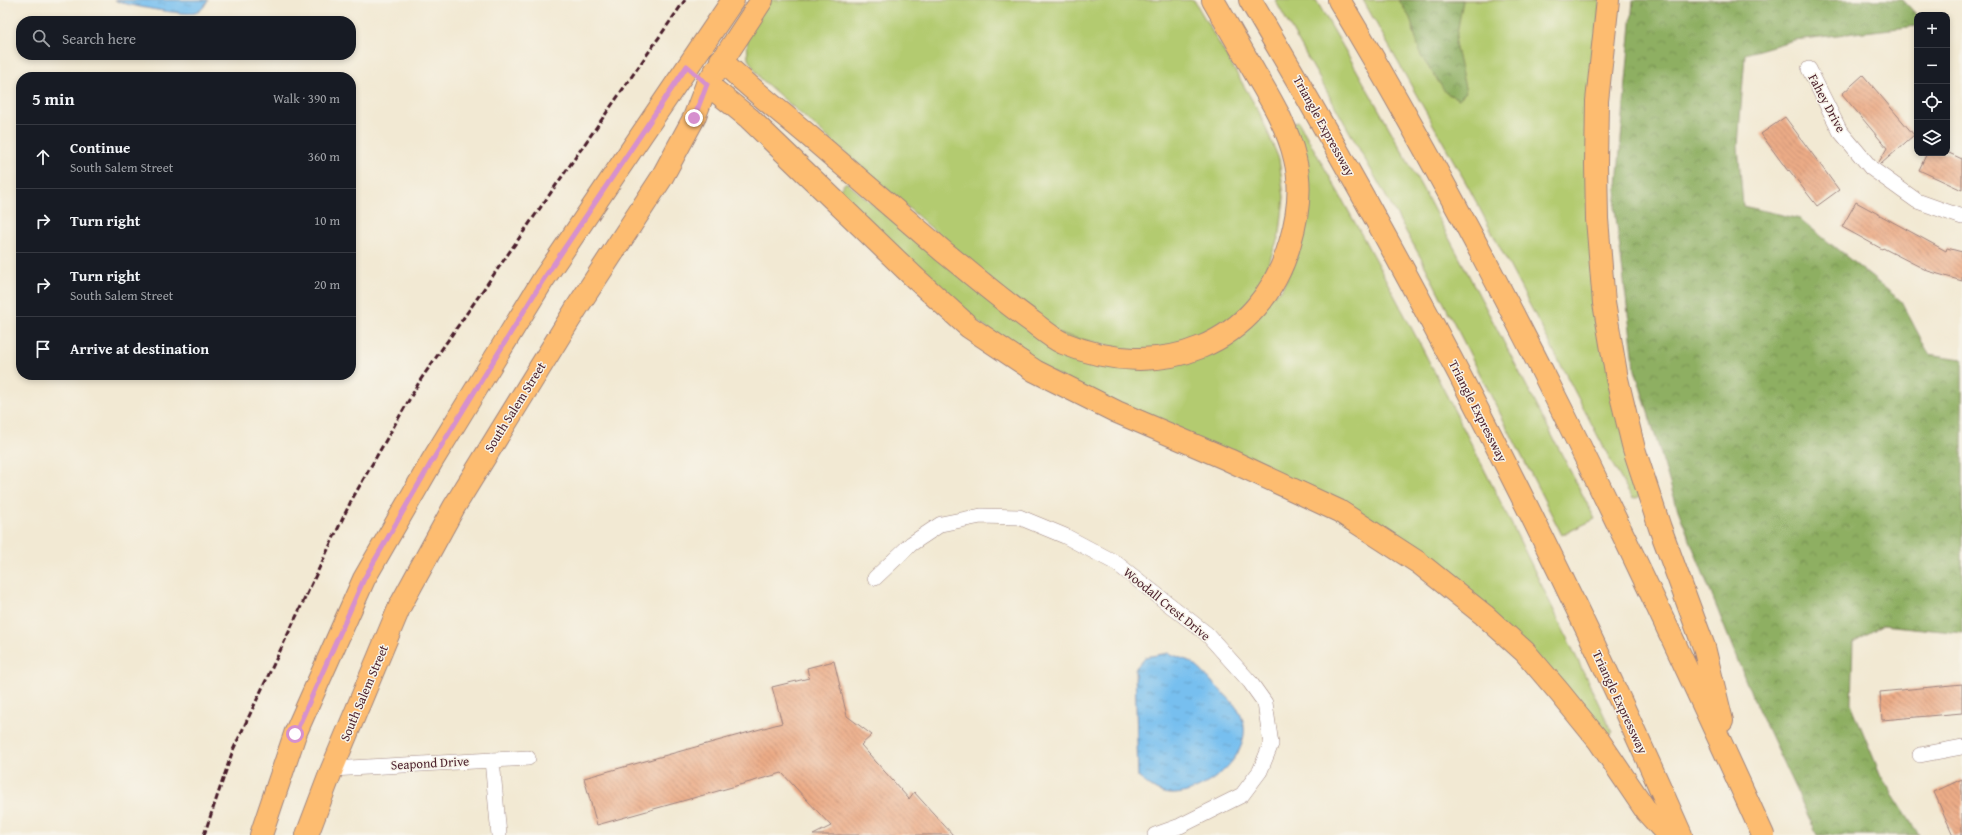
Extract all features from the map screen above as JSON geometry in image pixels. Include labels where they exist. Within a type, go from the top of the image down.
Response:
[{"type":"main road","points":[[261,835],[295,734],[364,579],[432,461],[543,280],[733,0]]},
{"type":"main road","name":"South Salem Street","points":[[307,835],[332,769],[400,606],[440,533],[576,309],[661,179],[694,118],[707,84],[721,60],[762,0]]},
{"type":"main road","points":[[702,45],[1009,306],[1059,341],[1083,351],[1106,357],[1131,360],[1158,359],[1183,354],[1207,345],[1251,314],[1270,289],[1286,254],[1296,221],[1299,189],[1296,160],[1285,127],[1213,0]]},
{"type":"main road","name":"Triangle Expressway","points":[[1250,0],[1385,235],[1473,401],[1556,566],[1681,835]]},
{"type":"main road","points":[[1339,0],[1424,149],[1543,372],[1618,521],[1763,835]]},
{"type":"main road","points":[[1608,0],[1597,101],[1596,164],[1597,219],[1604,303],[1617,379],[1634,449],[1660,528],[1704,647],[1734,771]]},
{"type":"main road","points":[[687,66],[749,118],[968,327],[1042,375],[1117,412],[1229,460],[1339,511],[1419,563],[1484,615],[1525,652],[1599,741],[1647,812],[1668,835]]},
{"type":"street","name":"Fahey Drive","points":[[1809,69],[1840,131],[1871,168],[1917,201],[1962,217]]},
{"type":"street","name":"Woodall Crest Drive","points":[[875,578],[911,544],[941,524],[981,516],[1019,518],[1065,536],[1116,563],[1207,634],[1250,682],[1265,703],[1271,744],[1260,772],[1242,795],[1180,826],[1155,835]]},
{"type":"street","points":[[1920,755],[1962,747]]},
{"type":"street","name":"Seapond Drive","points":[[332,769],[528,758]]},
{"type":"street","points":[[492,760],[499,835]]},
{"type":"green space","points":[[766,0],[1194,0],[1259,112],[1279,159],[1284,197],[1280,233],[1266,270],[1246,305],[1218,328],[1182,345],[1143,353],[1063,335],[1017,303],[761,79],[748,59],[747,38]]},
{"type":"green space","points":[[1275,0],[1316,0],[1389,128],[1494,322],[1595,519],[1562,535],[1422,260]]},
{"type":"green space","points":[[1363,0],[1600,0],[1588,151],[1639,497],[1633,499],[1614,467],[1470,190]]},
{"type":"green space","points":[[1399,0],[1463,0],[1455,44],[1466,92],[1459,99],[1446,93],[1421,56],[1410,18]]},
{"type":"green space","points":[[1633,0],[1903,0],[1914,12],[1914,26],[1794,40],[1745,54],[1738,146],[1743,206],[1800,219],[1901,301],[1929,354],[1962,359],[1962,633],[1883,625],[1853,642],[1851,703],[1881,776],[1919,835],[1817,835],[1751,694],[1678,510],[1635,370],[1615,209]]},
{"type":"green space","points":[[1298,121],[1422,347],[1500,500],[1612,732],[1604,737],[1434,565],[1049,371],[965,313],[838,191],[846,182],[1009,317],[1165,366],[1281,290],[1294,263],[1304,236],[1309,200],[1293,123]]},
{"type":"water","points":[[115,0],[208,0],[200,11],[189,14],[141,7]]},
{"type":"water","points":[[1169,653],[1192,663],[1203,672],[1232,702],[1243,721],[1244,735],[1240,748],[1233,760],[1222,772],[1210,781],[1196,788],[1183,793],[1166,794],[1157,790],[1138,777],[1135,669],[1145,657]]},
{"type":"building","points":[[1863,75],[1914,135],[1881,164],[1879,162],[1887,148],[1842,94]]},
{"type":"building","points":[[1785,117],[1839,190],[1817,206],[1789,170],[1788,171],[1761,134]]},
{"type":"building","points":[[1950,153],[1962,159],[1962,190],[1919,170],[1926,156],[1950,156]]},
{"type":"building","points":[[1856,202],[1946,251],[1947,248],[1962,252],[1962,281],[1928,271],[1883,248],[1882,249],[1842,227]]},
{"type":"building","points":[[834,661],[847,716],[872,735],[861,745],[909,799],[914,792],[953,835],[813,835],[831,826],[782,773],[597,825],[584,778],[782,723],[772,687],[809,678],[807,668]]},
{"type":"building","points":[[1962,684],[1962,713],[1882,720],[1880,692]]},
{"type":"building","points":[[1962,779],[1962,835],[1953,835],[1934,792]]},
{"type":"railway","points":[[204,835],[233,750],[351,501],[421,379],[685,0]]},
{"type":"route","points":[[295,734],[364,579],[432,461],[543,280],[687,66],[707,84],[694,118]]}]
